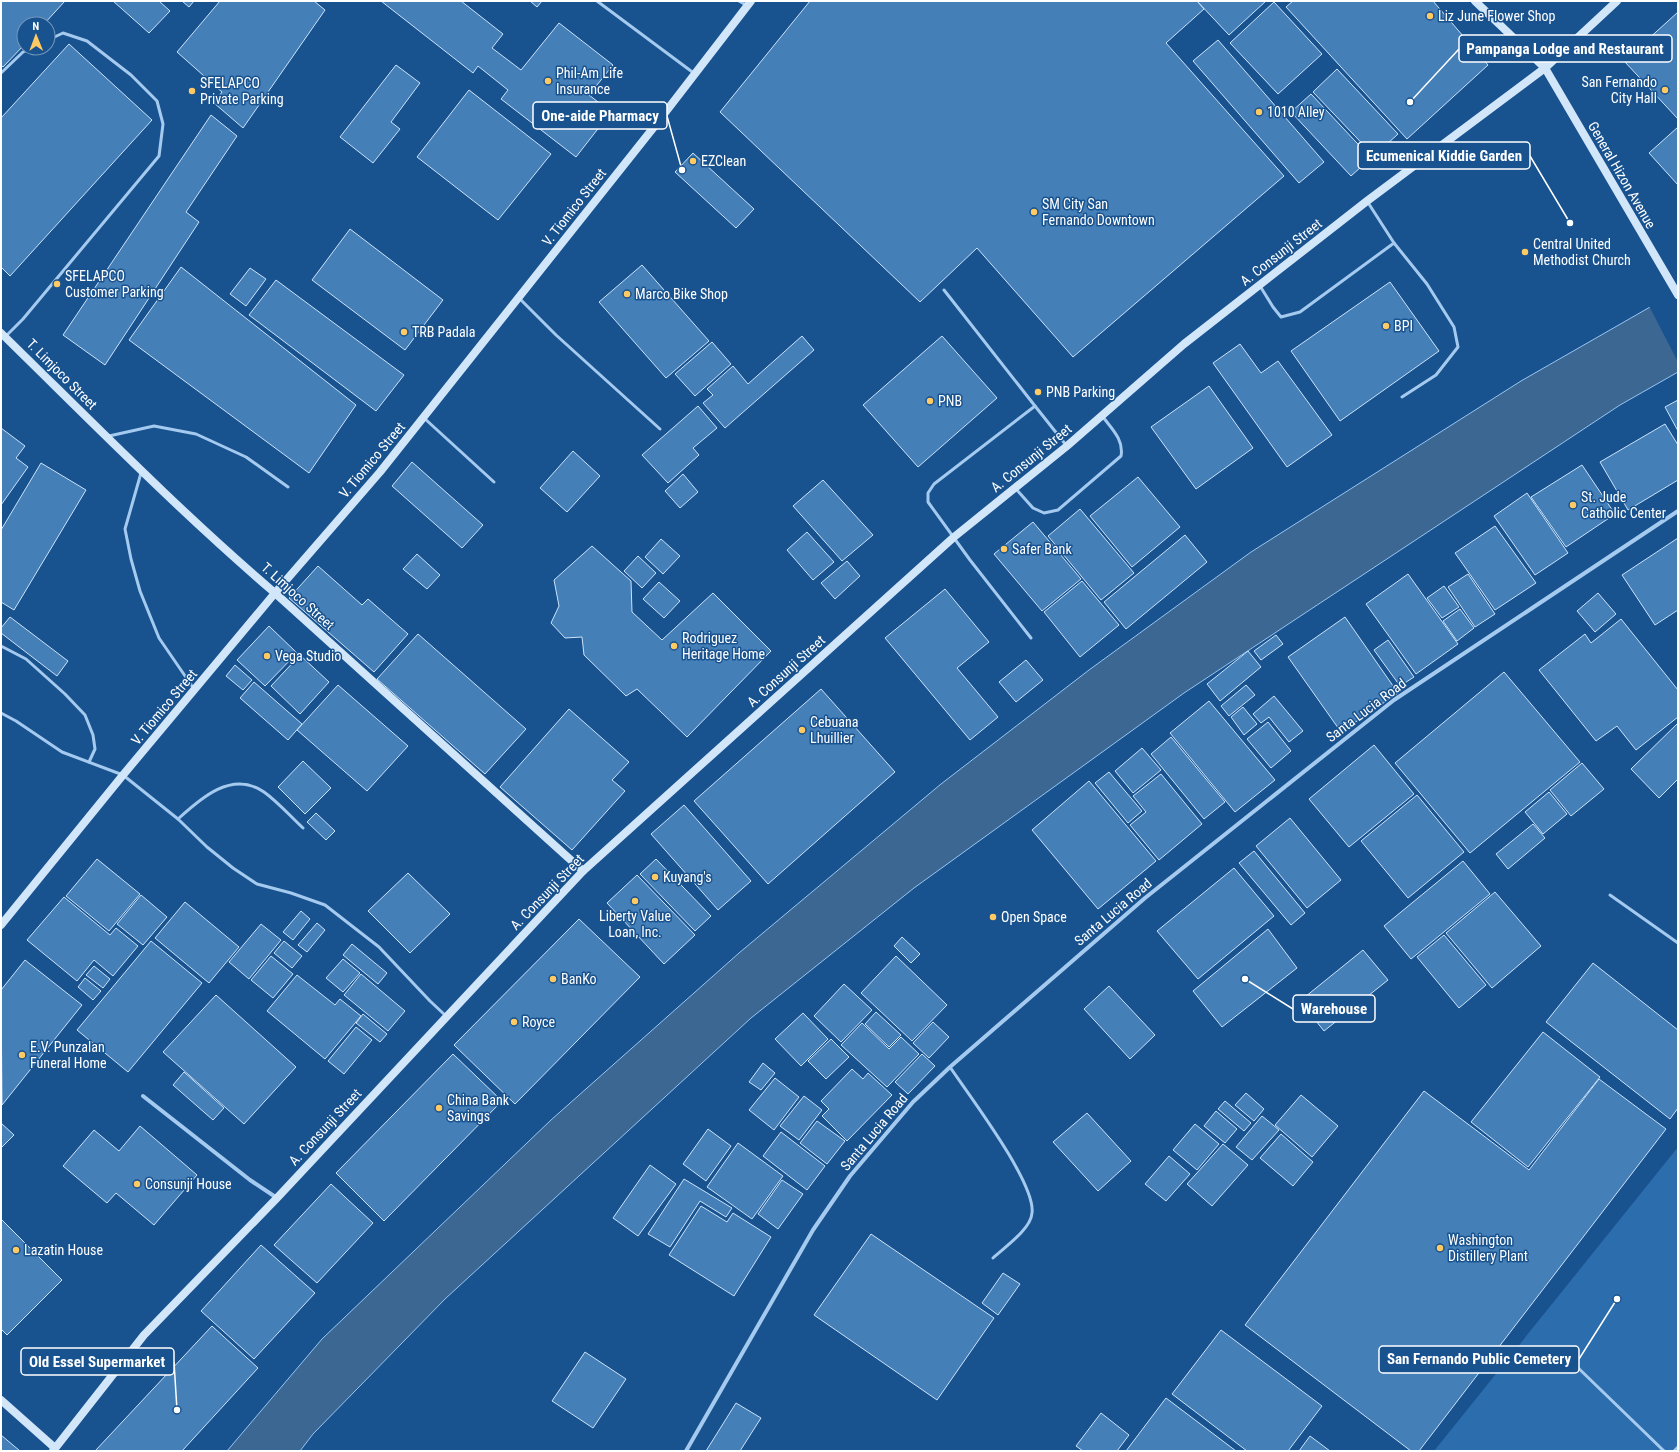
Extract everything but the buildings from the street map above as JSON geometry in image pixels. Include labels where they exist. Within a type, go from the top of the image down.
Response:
[{"type":"main road","name":"General Hizon Avenue","points":[[1475,1],[1545,68],[1677,293]]},
{"type":"main road","name":"A. Consunji Street","points":[[54,1450],[144,1335],[277,1198],[583,871],[954,537],[1067,446],[1184,344],[1367,201],[1545,68],[1615,1]]},
{"type":"main road","name":"V. Tiomico Street","points":[[1,925],[123,775],[424,418],[749,4]]},
{"type":"main road","name":"T. Limjoco Street","points":[[3,335],[107,437],[239,562],[276,593],[583,871]]},
{"type":"main road","points":[[1,1400],[54,1450]]},
{"type":"street","name":"Santa Lucia Road","points":[[686,1451],[813,1230],[846,1182],[913,1102],[950,1067],[1146,898],[1394,700],[1678,511]]},
{"type":"street","points":[[143,1096],[250,1180],[277,1198]]},
{"type":"lane","points":[[597,1],[695,74]]},
{"type":"lane","points":[[739,1],[749,4]]},
{"type":"lane","points":[[3,335],[23,320],[159,156],[163,124],[157,101],[130,75],[87,41],[63,33],[56,36]]},
{"type":"lane","points":[[1,73],[19,56]]},
{"type":"lane","points":[[1367,201],[1394,243],[1427,284],[1454,327],[1458,347],[1436,375],[1402,397]]},
{"type":"lane","points":[[1259,285],[1281,317],[1300,312],[1394,243]]},
{"type":"lane","points":[[944,290],[1067,446]]},
{"type":"lane","points":[[518,298],[556,335],[660,429]]},
{"type":"lane","points":[[1031,638],[970,560],[928,502],[928,493],[934,484],[1035,406]]},
{"type":"lane","points":[[1015,488],[1033,508],[1044,513],[1058,510],[1121,456],[1123,447],[1116,434],[1102,416]]},
{"type":"lane","points":[[424,418],[494,482]]},
{"type":"lane","points":[[107,437],[154,426],[196,434],[246,457],[288,487]]},
{"type":"lane","points":[[142,470],[125,529],[130,559],[140,591],[159,638],[195,690]]},
{"type":"lane","points":[[1,646],[26,659],[65,694],[85,715],[93,735],[95,749],[89,762]]},
{"type":"lane","points":[[1,713],[16,721],[62,752],[123,775],[178,819],[207,847],[233,868],[257,884],[291,893],[325,905],[380,947],[430,1001],[447,1017]]},
{"type":"lane","points":[[178,819],[202,797],[228,786],[242,785],[253,786],[265,792],[303,828]]},
{"type":"lane","points":[[1610,895],[1678,943]]},
{"type":"lane","points":[[950,1067],[1003,1144],[1028,1189],[1032,1213],[1023,1231],[993,1258]]},
{"type":"lane","points":[[1571,1361],[1664,1451]]},
{"type":"lane","points":[[1674,1451],[1678,1447]]},
{"type":"shaded area","points":[[1678,291],[1678,372],[1620,405],[1184,693],[914,888],[751,1018],[445,1299],[313,1434],[300,1451],[227,1451],[322,1339],[551,1120],[739,953],[941,784],[1089,670],[1251,552],[1521,381]]},
{"type":"shaded area","points":[[1678,1147],[1678,1451],[1434,1451]]},
{"type":"pier","points":[[1678,289],[1678,362],[1649,306]]},
{"type":"place","name":"Liz June Flower Shop","points":[[1430,16]]},
{"type":"place","name":"Phil-Am Life Insurance","points":[[548,81]]},
{"type":"place","name":"San Fernando City Hall","points":[[1665,90]]},
{"type":"place","name":"SFELAPCO Private Parking","points":[[192,91]]},
{"type":"place","name":"Pampanga Lodge and Restaurant","points":[[1410,102]]},
{"type":"place","name":"1010 Alley","points":[[1259,112]]},
{"type":"place","name":"EZClean","points":[[693,161]]},
{"type":"place","name":"One-aide Pharmacy","points":[[682,170]]},
{"type":"place","name":"SM City San Fernando Downtown","points":[[1034,212]]},
{"type":"place","name":"Ecumenical Kiddie Garden","points":[[1570,223]]},
{"type":"place","name":"Central United Methodist Church","points":[[1525,252]]},
{"type":"place","name":"SFELAPCO Customer Parking","points":[[57,284]]},
{"type":"place","name":"Marco Bike Shop","points":[[627,294]]},
{"type":"place","name":"BPI","points":[[1386,326]]},
{"type":"place","name":"TRB Padala","points":[[404,332]]},
{"type":"place","name":"PNB Parking","points":[[1038,392]]},
{"type":"place","name":"PNB","points":[[930,401]]},
{"type":"place","name":"St. Jude Catholic Center","points":[[1573,505]]},
{"type":"place","name":"Safer Bank","points":[[1004,549]]},
{"type":"place","name":"Rodriguez Heritage Home","points":[[674,646]]},
{"type":"place","name":"Vega Studio","points":[[267,656]]},
{"type":"place","name":"Cebuana Lhuillier","points":[[802,730]]},
{"type":"place","name":"Kuyang's","points":[[655,877]]},
{"type":"place","name":"Liberty Value Loan, Inc.","points":[[635,901]]},
{"type":"place","name":"Open Space","points":[[993,917]]},
{"type":"place","name":"BanKo","points":[[553,979]]},
{"type":"place","name":"Warehouse","points":[[1245,979]]},
{"type":"place","name":"Royce","points":[[514,1022]]},
{"type":"place","name":"E.V. Punzalan Funeral Home","points":[[22,1055]]},
{"type":"place","name":"China Bank Savings","points":[[439,1108]]},
{"type":"place","name":"Consunji House","points":[[137,1184]]},
{"type":"place","name":"Washington Distillery Plant","points":[[1440,1248]]},
{"type":"place","name":"Lazatin House","points":[[16,1250]]},
{"type":"place","name":"San Fernando Public Cemetery","points":[[1617,1299]]},
{"type":"place","name":"Old Essel Supermarket","points":[[177,1410]]}]
